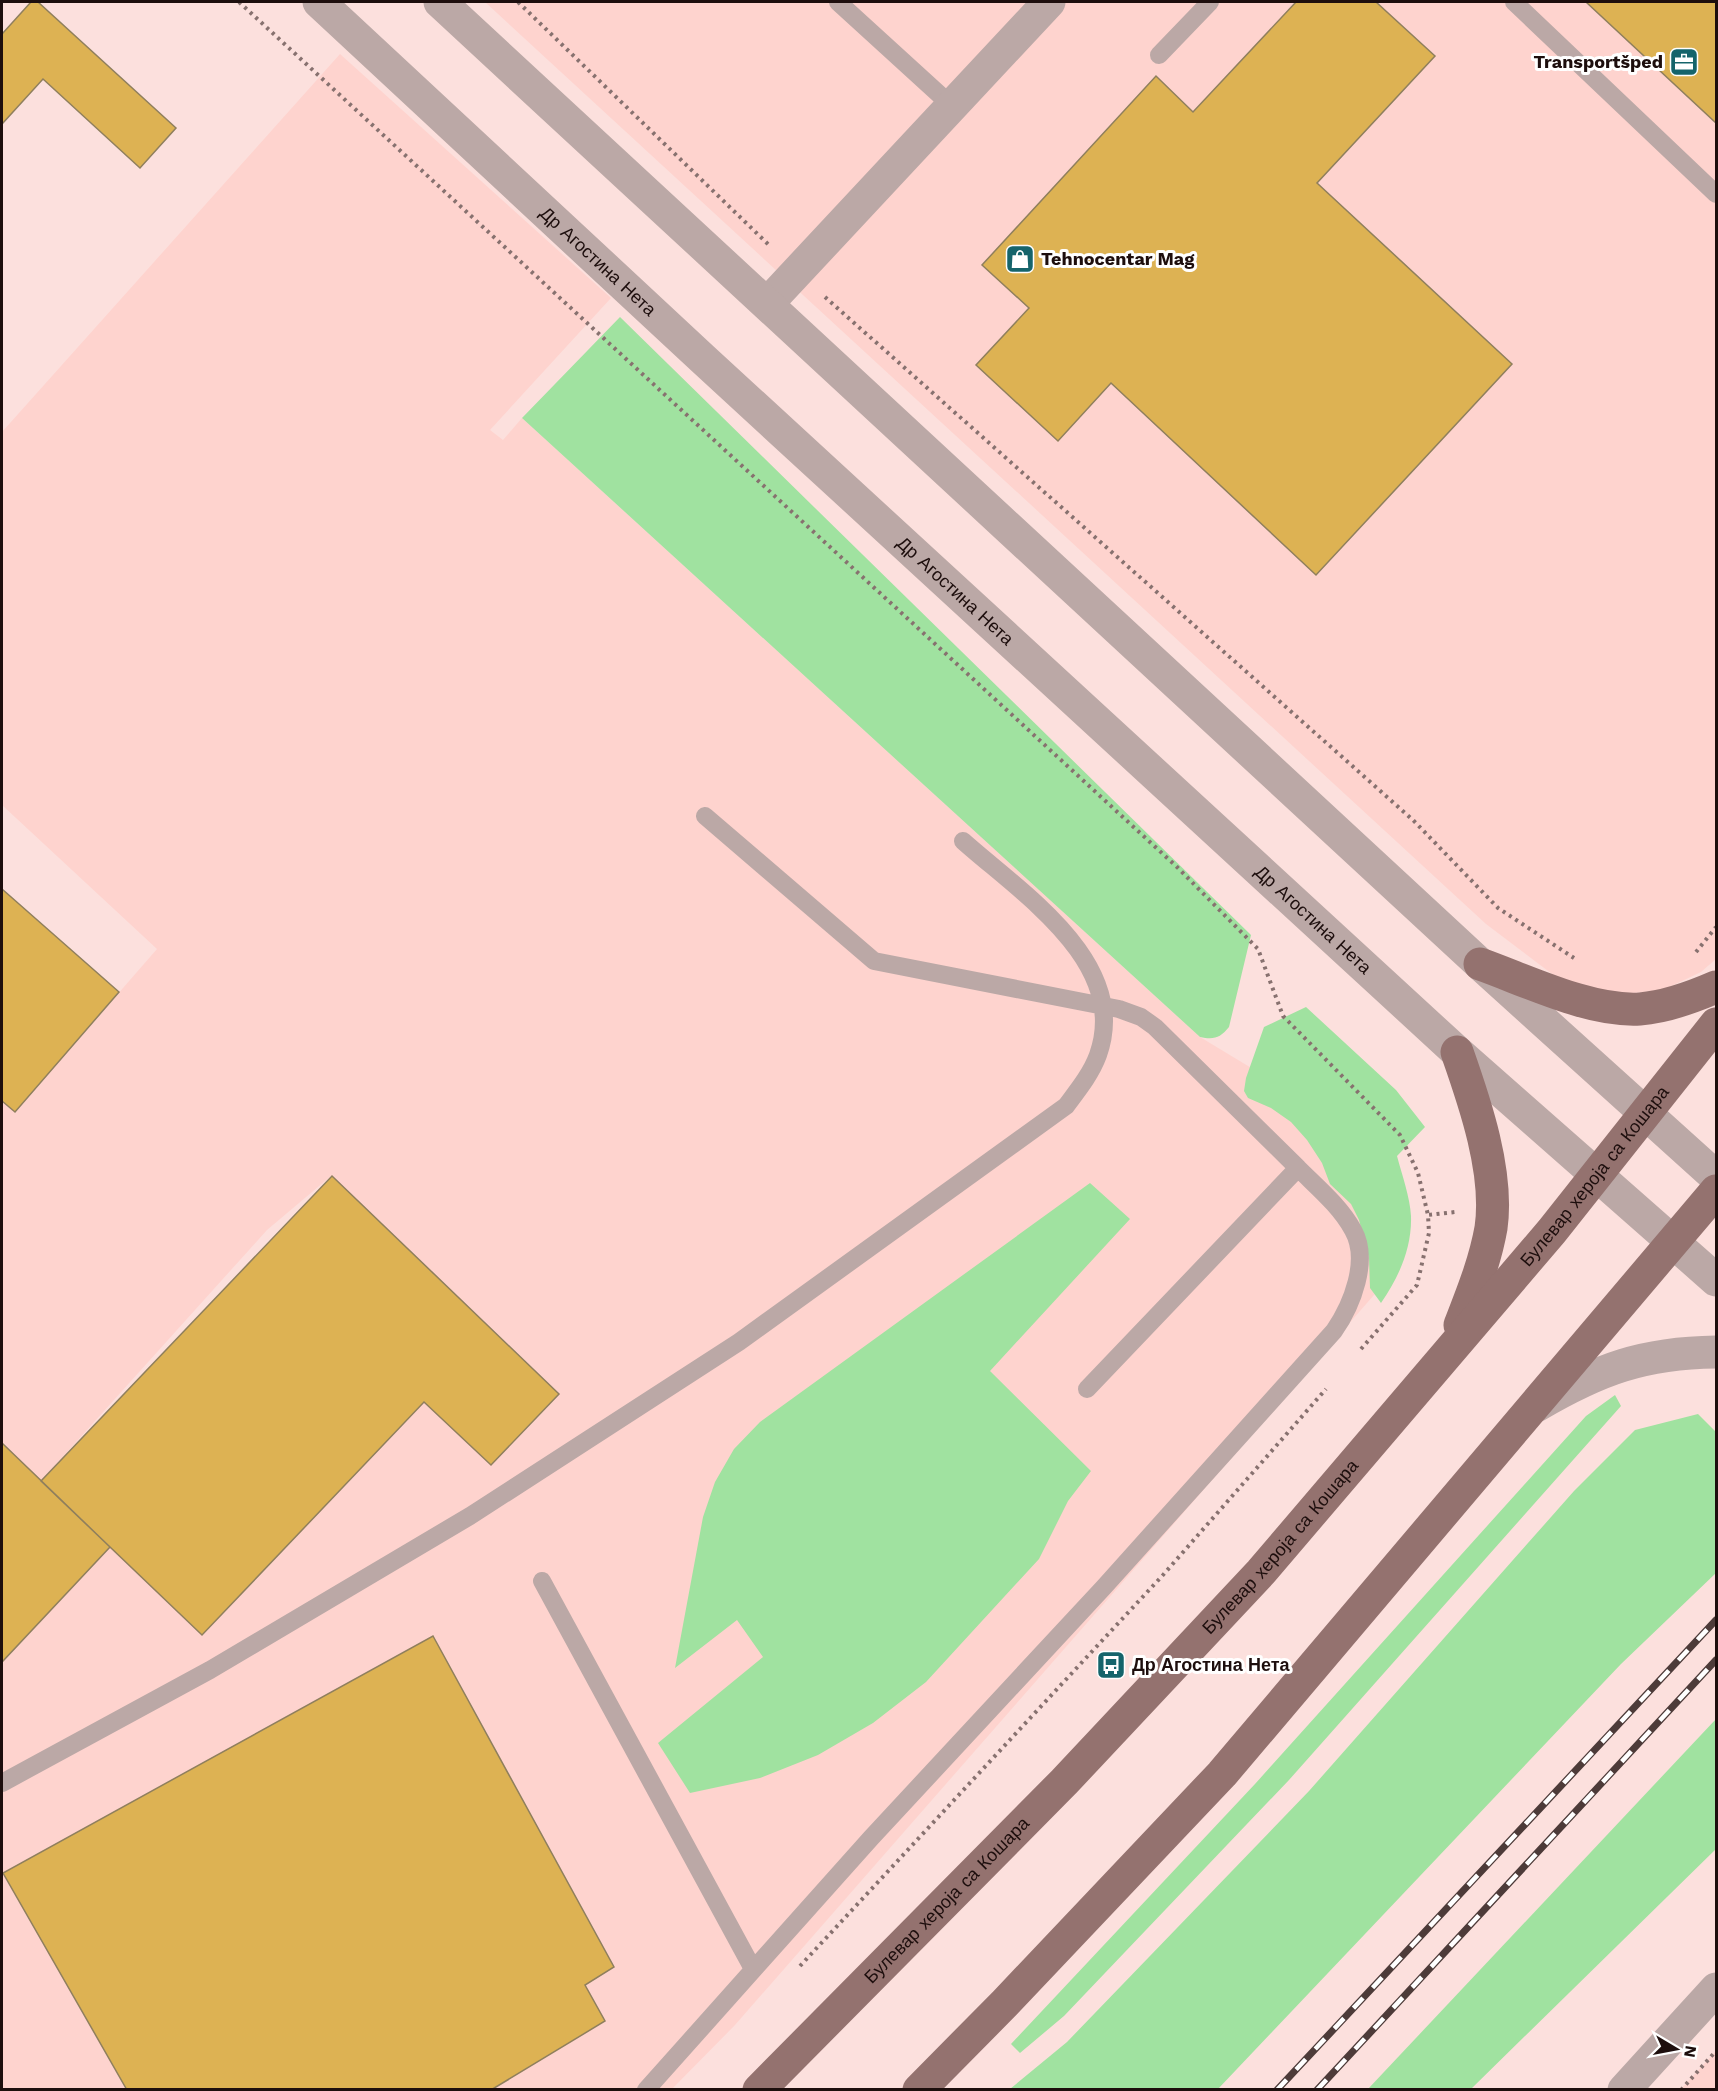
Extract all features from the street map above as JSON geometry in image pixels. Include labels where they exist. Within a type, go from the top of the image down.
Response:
[{"type":"main road","points":[[1480,964],[1593,1004],[1634,1008],[1689,998],[1716,987]]},
{"type":"main road","name":"Булевар хероја са Кошара","points":[[759,2090],[1064,1782],[1261,1572],[1453,1344],[1552,1231],[1716,1024]]},
{"type":"main road","points":[[1453,1344],[1483,1263],[1491,1227],[1492,1208],[1487,1155],[1476,1106],[1457,1052]]},
{"type":"main road","points":[[919,2090],[1005,2003],[1222,1774],[1716,1191]]},
{"type":"street","name":"Др Агостина Нета","points":[[319,2],[703,359],[1457,1052],[1716,1280]]},
{"type":"street","points":[[440,2],[1480,964],[1716,1177]]},
{"type":"street","points":[[767,304],[1049,2]]},
{"type":"street","points":[[1534,1407],[1581,1379],[1618,1366],[1677,1353],[1716,1352]]},
{"type":"street","points":[[1624,2090],[1716,1989]]},
{"type":"lane","points":[[838,2],[952,106]]},
{"type":"lane","points":[[1159,55],[1210,2]]},
{"type":"lane","points":[[1514,2],[1716,194]]},
{"type":"lane","points":[[646,2090],[941,1761],[1104,1587],[1334,1331],[1346,1313],[1358,1267],[1358,1242],[1336,1206],[1155,1027],[1141,1017],[1103,1006],[874,961],[705,816]]},
{"type":"lane","points":[[2,1783],[210,1670],[470,1516],[739,1342],[1066,1106],[1084,1082],[1098,1055],[1104,1027],[1103,1006],[1090,969],[1068,935],[963,841]]},
{"type":"lane","points":[[1087,1389],[1298,1168]]},
{"type":"lane","points":[[542,1581],[753,1969]]},
{"type":"path","points":[[239,2],[1177,867],[1258,949],[1283,1016],[1400,1135],[1418,1173],[1428,1215]]},
{"type":"path","points":[[518,2],[797,272],[1413,820],[1498,908],[1583,963]]},
{"type":"path","points":[[1689,955],[1698,951],[1716,927]]},
{"type":"path","points":[[1681,2090],[1716,2051]]},
{"type":"shaded area","points":[[485,2],[1716,2],[1716,959],[1701,972],[1663,990],[1624,994],[1595,990],[1556,977],[1486,924]]},
{"type":"shaded area","points":[[340,54],[611,298],[490,430],[503,440],[522,418],[1200,1037],[1258,1072],[1295,1089],[1388,1279],[735,2025],[672,2089],[2,2089],[2,1662],[110,1547],[202,1635],[424,1402],[491,1465],[558,1394],[331,1176],[267,1230],[41,1481],[2,1443],[2,1101],[15,1112],[157,949],[2,805],[2,432]]},
{"type":"shaded area","points":[[1716,2051],[1716,2089],[1681,2089]]},
{"type":"green space","points":[[620,317],[1251,935],[1229,1027],[1223,1034],[1213,1038],[1200,1037],[522,418]]},
{"type":"green space","points":[[1306,1007],[1396,1090],[1425,1127],[1397,1156],[1409,1201],[1411,1228],[1403,1262],[1381,1303],[1370,1288],[1369,1258],[1359,1220],[1351,1204],[1330,1184],[1322,1163],[1307,1140],[1291,1122],[1271,1108],[1248,1098],[1244,1091],[1246,1078],[1264,1027]]},
{"type":"green space","points":[[1090,1183],[1130,1219],[990,1371],[1091,1471],[1068,1501],[1039,1559],[926,1682],[873,1723],[818,1755],[760,1778],[690,1793],[658,1743],[763,1657],[737,1620],[675,1668],[703,1517],[715,1482],[734,1449],[760,1422]]},
{"type":"green space","points":[[1615,1395],[1621,1406],[1289,1780],[1064,2016],[1020,2053],[1011,2044],[1255,1784],[1586,1416]]},
{"type":"green space","points":[[1698,1414],[1716,1432],[1716,1573],[1621,1664],[1218,2089],[1010,2089],[1067,2042],[1309,1791],[1574,1491],[1635,1430]]},
{"type":"green space","points":[[1716,1719],[1716,1849],[1471,2089],[1368,2089]]},
{"type":"building","points":[[31,2],[38,2],[176,128],[140,168],[43,79],[2,124],[2,34]]},
{"type":"building","points":[[1296,2],[1376,2],[1435,56],[1317,183],[1512,364],[1316,575],[1111,383],[1058,441],[976,365],[1029,308],[982,265],[1156,76],[1193,112]]},
{"type":"building","name":"Transportšped","points":[[1586,2],[1716,2],[1716,123]]},
{"type":"building","points":[[2,889],[119,992],[15,1112],[2,1101]]},
{"type":"building","points":[[332,1176],[559,1394],[491,1465],[424,1402],[202,1635],[41,1481]]},
{"type":"building","points":[[2,1443],[110,1547],[2,1662]]},
{"type":"building","points":[[433,1636],[614,1967],[585,1985],[605,2021],[491,2090],[127,2090],[3,1873]]},
{"type":"railway","points":[[1277,2090],[1716,1620]]},
{"type":"railway","points":[[1317,2090],[1716,1660]]},
{"type":"place","name":"Transportšped","points":[[1684,62]]},
{"type":"place","name":"Tehnocentar Mag","points":[[1020,259]]},
{"type":"place","name":"Др Агостина Нета","points":[[1111,1665]]}]
